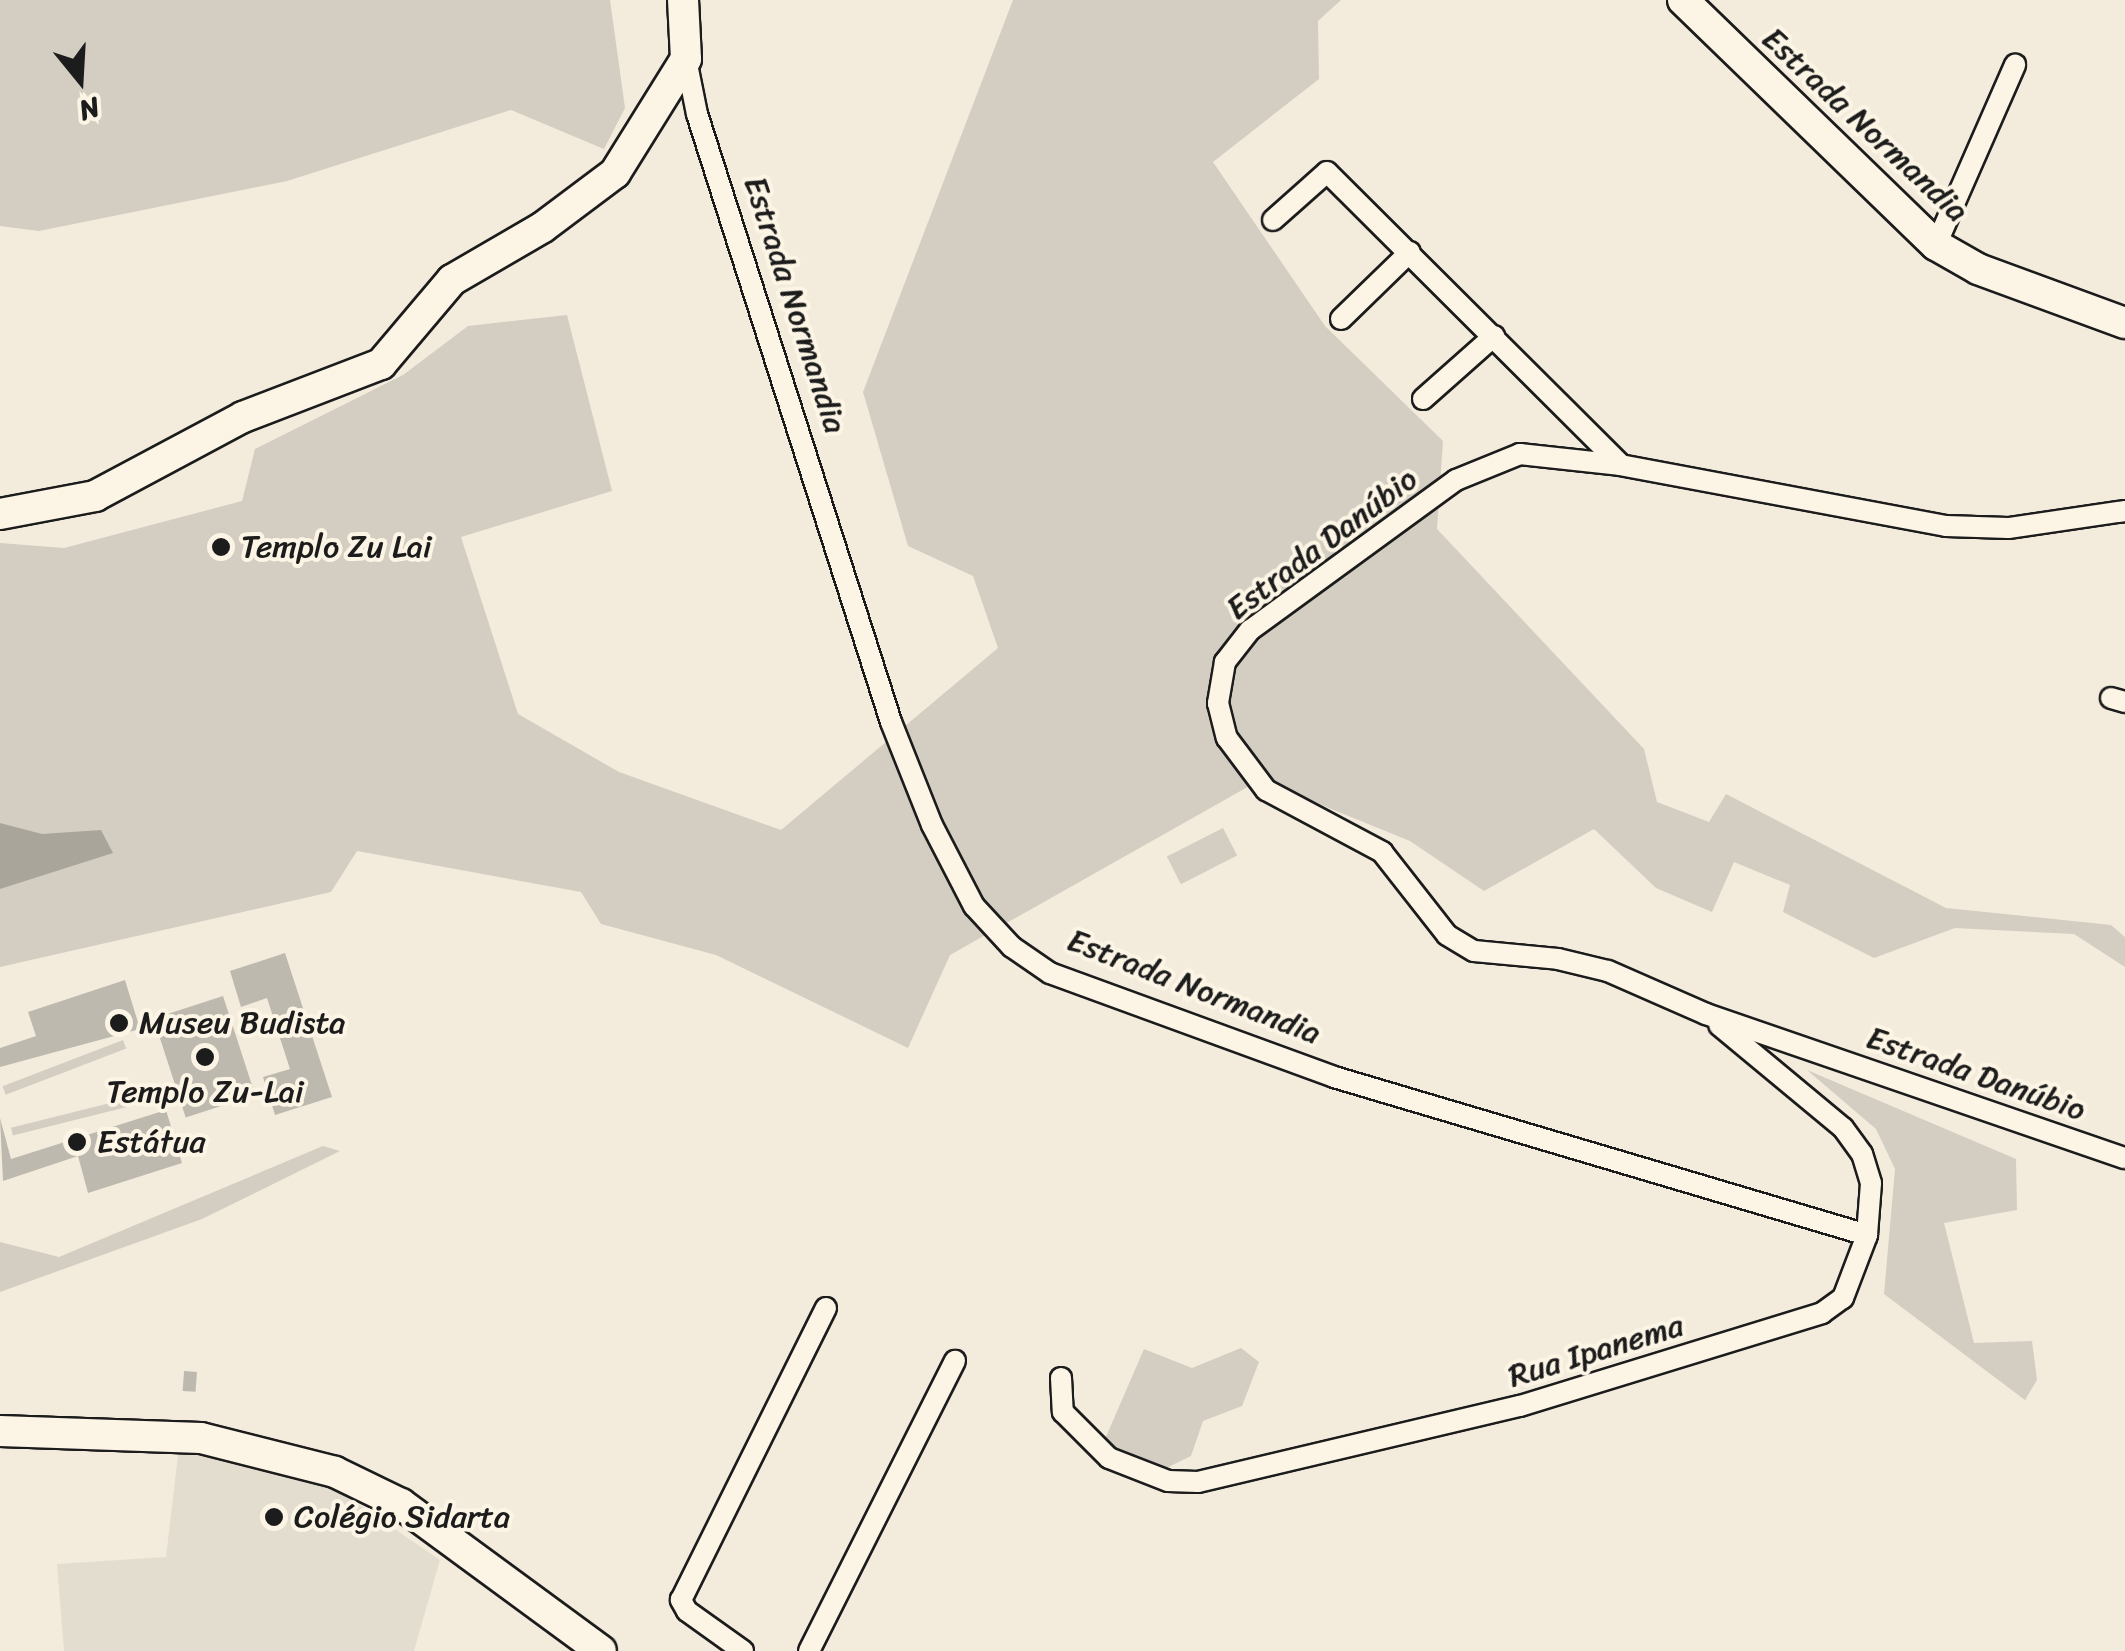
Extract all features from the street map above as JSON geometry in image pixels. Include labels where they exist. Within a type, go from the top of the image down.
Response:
[{"type":"street","name":"Estrada Normandia","points":[[683,0],[686,59],[703,132],[891,722],[932,825],[974,906],[1012,946],[1050,973],[1334,1077],[1867,1236]]},
{"type":"street","name":"Estrada Normandia","points":[[1683,0],[1936,246],[1978,269],[2125,323]]},
{"type":"street","points":[[0,514],[96,496],[243,417],[381,364],[452,280],[543,227],[616,173],[686,59]]},
{"type":"street","points":[[1936,246],[2015,66]]},
{"type":"street","points":[[1273,220],[1327,172],[1621,465]]},
{"type":"street","points":[[1340,319],[1410,252]]},
{"type":"street","points":[[1422,399],[1494,336]]},
{"type":"street","name":"Estrada Danúbio","points":[[2125,511],[2008,528],[1946,526],[1621,465],[1520,454],[1456,480],[1250,630],[1224,662],[1218,703],[1227,738],[1266,790],[1382,852],[1447,936],[1495,957],[1558,959],[1608,972],[1706,1014],[2125,1158]]},
{"type":"street","name":"Rua Ipanema","points":[[1062,1378],[1063,1412],[1108,1458],[1168,1481],[1198,1482],[1520,1406],[1822,1314],[1843,1298],[1867,1236],[1871,1183],[1842,1128],[1706,1014]]},
{"type":"street","points":[[743,1651],[681,1600],[826,1308]]},
{"type":"street","points":[[809,1651],[955,1360]]},
{"type":"street","points":[[0,1430],[184,1436],[335,1472],[402,1504],[601,1651]]},
{"type":"shaded area","points":[[0,0],[610,0],[625,108],[604,149],[511,110],[287,181],[39,231],[0,226]]},
{"type":"shaded area","points":[[1013,0],[1341,0],[1318,21],[1319,79],[1213,162],[1325,326],[1443,441],[1437,529],[1644,749],[1657,802],[1709,822],[1726,794],[1946,908],[2111,925],[2125,937],[2125,967],[2074,934],[1955,928],[1874,958],[1783,912],[1790,885],[1734,862],[1712,912],[1656,888],[1594,829],[1484,891],[1410,841],[1260,780],[950,955],[908,1048],[716,955],[601,924],[581,892],[357,851],[331,892],[0,967],[0,543],[64,548],[242,501],[255,449],[403,375],[468,326],[567,315],[612,491],[461,537],[518,714],[619,772],[781,830],[998,648],[973,576],[908,546],[863,392]]},
{"type":"shaded area","points":[[0,823],[42,834],[101,830],[113,853],[0,889]]},
{"type":"shaded area","points":[[1223,828],[1237,856],[1181,884],[1167,857]]},
{"type":"shaded area","points":[[123,1040],[126,1048],[6,1095],[3,1086]]},
{"type":"shaded area","points":[[1807,1070],[2016,1159],[2017,1210],[1944,1223],[1974,1343],[2032,1341],[2037,1380],[2025,1400],[1884,1294],[1895,1169],[1876,1129]]},
{"type":"shaded area","points":[[142,1095],[144,1103],[13,1135],[11,1128]]},
{"type":"shaded area","points":[[323,1146],[340,1151],[202,1219],[0,1292],[0,1242],[59,1257]]},
{"type":"shaded area","points":[[1241,1348],[1259,1362],[1242,1406],[1203,1421],[1191,1456],[1160,1471],[1116,1463],[1105,1439],[1144,1349],[1192,1368]]},
{"type":"shaded area","name":"Colégio Sidarta","points":[[179,1447],[317,1476],[440,1560],[414,1651],[64,1651],[57,1564],[166,1557]]},
{"type":"building","points":[[285,953],[332,1097],[275,1115],[263,1077],[290,1069],[267,998],[241,1007],[230,971]]},
{"type":"building","points":[[125,980],[140,1029],[0,1067],[0,1048],[36,1036],[28,1012]]},
{"type":"building","name":"Templo Zu-Lai","points":[[223,996],[255,1095],[186,1117],[154,1019]]},
{"type":"building","points":[[166,1110],[182,1163],[88,1193],[78,1156],[3,1181],[0,1118],[11,1159]]},
{"type":"building","points":[[184,1371],[197,1372],[196,1392],[183,1391]]},
{"type":"place","name":"Templo Zu Lai","points":[[221,547]]},
{"type":"place","name":"Museu Budista","points":[[119,1023]]},
{"type":"place","name":"Templo Zu-Lai","points":[[205,1057]]},
{"type":"place","name":"Estátua","points":[[77,1142]]},
{"type":"place","name":"Colégio Sidarta","points":[[274,1517]]}]
